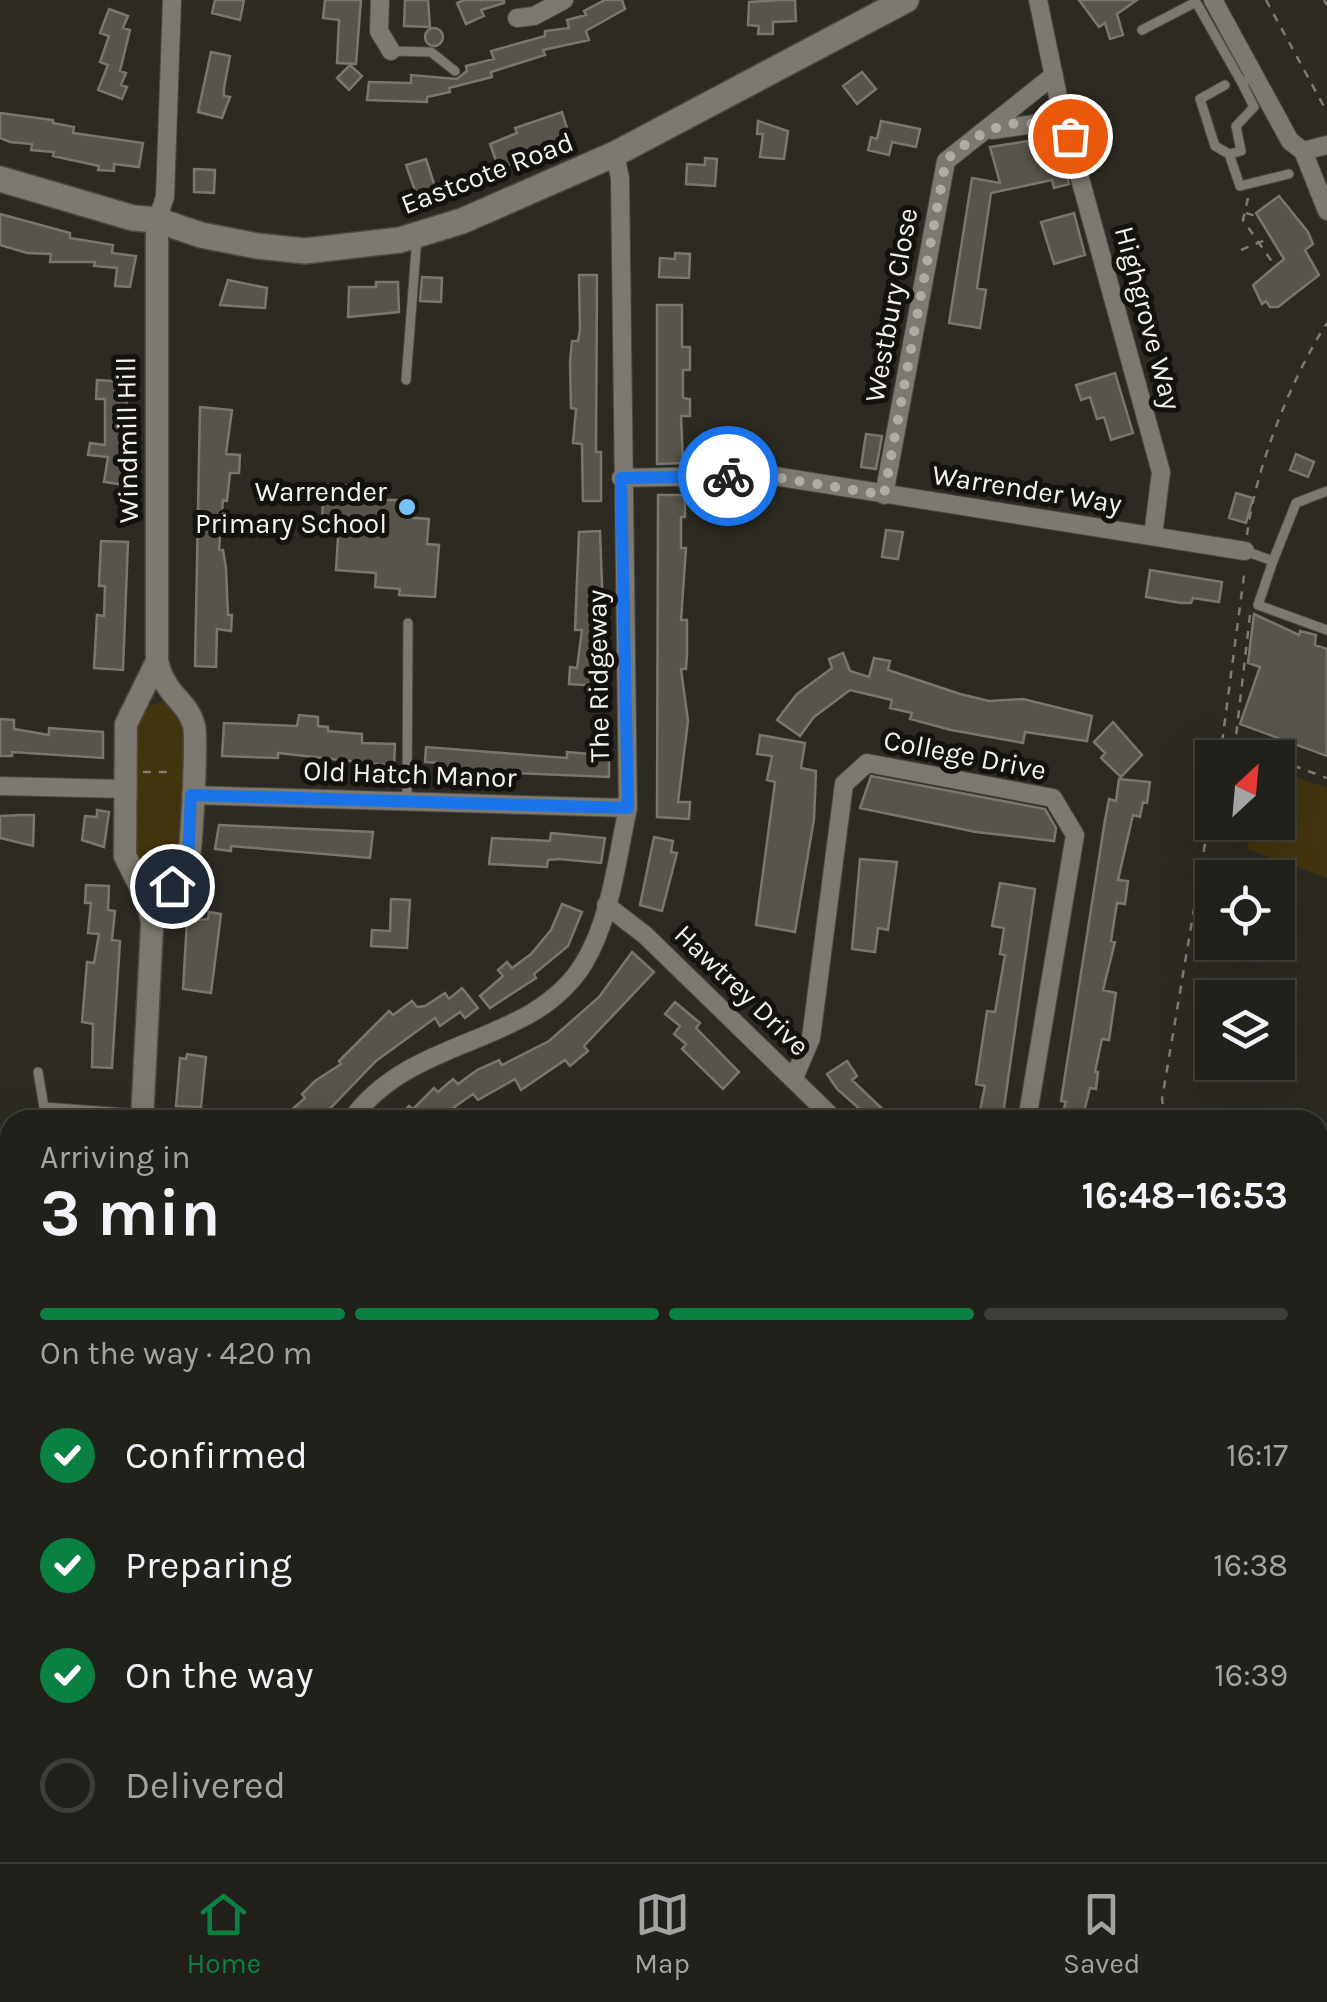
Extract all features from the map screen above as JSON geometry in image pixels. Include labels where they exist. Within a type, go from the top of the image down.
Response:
[{"type":"main road","name":"Eastcote Road","points":[[0,179],[200,235],[304,252],[362,246],[462,221],[615,154],[906,0]]},
{"type":"street","points":[[157,220],[166,196],[172,0]]},
{"type":"street","points":[[380,0],[379,31],[391,51]]},
{"type":"street","points":[[517,18],[534,16],[564,0]]},
{"type":"street","name":"Highgrove Way","points":[[1038,0],[1054,76],[1161,472],[1153,536]]},
{"type":"street","points":[[1211,2],[1248,80],[1290,141],[1303,152],[1327,211]]},
{"type":"street","name":"Westbury Close","points":[[884,495],[946,160],[1054,76]]},
{"type":"street","points":[[973,137],[1013,124],[1035,124],[1070,136]]},
{"type":"street","points":[[1303,152],[1327,145]]},
{"type":"street","name":"The Ridgeway","points":[[361,1110],[388,1082],[422,1059],[499,1030],[538,1009],[581,968],[606,905],[628,808],[620,178],[615,154]]},
{"type":"street","name":"Windmill Hill","points":[[152,926],[158,905],[188,863],[192,720],[166,690],[157,660],[157,220]]},
{"type":"street","name":"Warrender Way","points":[[621,478],[768,476],[1245,551]]},
{"type":"street","name":"Windmill Hill","points":[[142,1110],[152,926],[148,902],[125,856],[131,780],[126,724],[148,687],[157,660]]},
{"type":"street","name":"College Drive","points":[[794,1078],[811,1038],[844,784],[866,763],[1053,798],[1075,835],[1029,1110]]},
{"type":"street","points":[[0,786],[131,780]]},
{"type":"street","name":"Old Hatch Manor","points":[[189,784],[407,802],[628,808]]},
{"type":"street","name":"Hawtrey Drive","points":[[606,905],[644,935],[825,1110]]},
{"type":"lane","points":[[1142,30],[1211,2]]},
{"type":"lane","points":[[391,51],[431,52],[455,72]]},
{"type":"lane","points":[[1228,154],[1241,150],[1236,126],[1254,107],[1248,80]]},
{"type":"lane","points":[[1226,85],[1200,99],[1215,146],[1228,154],[1240,186],[1289,174]]},
{"type":"lane","points":[[406,380],[417,234]]},
{"type":"lane","points":[[1327,491],[1296,504],[1258,605],[1327,630]]},
{"type":"lane","points":[[1245,551],[1273,561]]},
{"type":"lane","points":[[407,802],[408,622]]},
{"type":"lane","points":[[38,1072],[44,1106],[80,1110]]},
{"type":"path","points":[[1266,0],[1327,112]]},
{"type":"path","points":[[1244,185],[1248,198],[1243,220],[1275,266]]},
{"type":"path","points":[[1245,212],[1259,217]]},
{"type":"path","points":[[1241,250],[1270,238]]},
{"type":"path","points":[[1222,740],[1249,522],[1283,411],[1303,360],[1327,323]]},
{"type":"path","points":[[1235,740],[1250,610],[1258,605]]},
{"type":"path","points":[[1295,766],[1327,778]]},
{"type":"path","points":[[131,780],[189,784]]},
{"type":"path","points":[[1163,1110],[1206,840]]},
{"type":"shaded area","points":[[162,702],[177,708],[187,722],[182,862],[168,875],[155,878],[142,872],[130,858],[133,731],[147,706]]},
{"type":"shaded area","points":[[1295,776],[1327,788],[1327,878],[1295,866],[1295,860],[1277,860],[1247,849],[1250,840],[1295,840]]},
{"type":"building","points":[[215,0],[244,0],[240,20],[212,13]]},
{"type":"building","points":[[325,0],[361,0],[356,64],[337,63],[339,20],[323,18]]},
{"type":"building","points":[[405,0],[428,0],[430,27],[404,26]]},
{"type":"building","points":[[605,0],[622,0],[625,9],[586,31],[589,40],[543,50],[545,55],[491,72],[492,77],[449,88],[450,92],[427,97],[427,102],[367,100],[369,82],[411,83],[411,75],[457,79],[467,71],[466,66],[494,59],[491,51],[545,36],[545,31],[569,28],[567,20],[586,15],[584,11]]},
{"type":"building","points":[[795,0],[796,21],[773,22],[773,34],[758,34],[759,26],[748,25],[749,2]]},
{"type":"building","points":[[1079,0],[1137,0],[1117,14],[1123,35],[1110,39],[1105,23],[1099,27]]},
{"type":"building","points":[[457,3],[504,3],[481,10],[484,16],[466,24]]},
{"type":"building","points":[[109,9],[128,16],[123,28],[130,30],[120,71],[126,73],[121,85],[127,87],[122,99],[98,90],[108,65],[100,62],[109,36],[100,33]]},
{"type":"building","points":[[434,28],[441,30],[441,44],[434,46],[427,44],[425,37],[427,30]]},
{"type":"building","points":[[211,52],[230,56],[224,96],[230,97],[222,118],[198,112]]},
{"type":"building","points":[[350,65],[362,76],[349,90],[337,78]]},
{"type":"building","points":[[862,72],[876,89],[857,104],[843,86]]},
{"type":"building","points":[[562,112],[570,138],[542,146],[543,152],[499,169],[490,144],[517,133],[515,128]]},
{"type":"building","points":[[0,113],[53,120],[74,127],[73,133],[143,143],[139,167],[114,164],[114,171],[98,170],[99,166],[53,156],[54,152],[31,150],[32,144],[10,142],[0,138]]},
{"type":"building","points":[[758,121],[788,131],[784,159],[760,157],[763,134],[757,134]]},
{"type":"building","points":[[881,121],[920,129],[916,147],[892,142],[889,155],[868,150],[871,137],[877,139]]},
{"type":"building","points":[[1028,141],[1030,148],[1036,147],[1039,159],[1060,152],[1069,184],[1054,188],[1052,180],[991,193],[977,288],[986,290],[980,328],[949,323],[972,178],[1000,183],[990,147]]},
{"type":"building","points":[[705,158],[717,159],[715,186],[686,184],[687,164],[705,165]]},
{"type":"building","points":[[426,159],[436,190],[417,196],[406,165]]},
{"type":"building","points":[[194,169],[215,170],[214,193],[194,192]]},
{"type":"building","points":[[1279,196],[1308,232],[1313,244],[1305,250],[1319,275],[1278,307],[1270,307],[1266,301],[1262,304],[1253,285],[1284,259],[1256,213]]},
{"type":"building","points":[[1074,213],[1085,255],[1054,264],[1041,222]]},
{"type":"building","points":[[0,214],[70,233],[70,238],[113,245],[112,253],[136,256],[130,287],[115,286],[117,268],[94,266],[95,262],[50,262],[51,254],[27,253],[0,245]]},
{"type":"building","points":[[675,253],[690,254],[689,278],[659,277],[660,258],[675,259]]},
{"type":"building","points":[[579,275],[597,275],[596,452],[601,452],[601,501],[583,501],[582,444],[573,443],[576,409],[571,408],[570,362],[572,341],[578,341],[580,330]]},
{"type":"building","points":[[422,277],[442,278],[441,302],[420,301]]},
{"type":"building","points":[[228,280],[267,288],[265,308],[220,305]]},
{"type":"building","points":[[376,282],[398,282],[399,312],[348,317],[349,287],[376,287]]},
{"type":"building","points":[[657,305],[682,305],[682,347],[690,347],[690,370],[683,370],[683,398],[690,399],[690,416],[681,416],[683,463],[657,464]]},
{"type":"building","points":[[1115,373],[1133,433],[1111,440],[1104,417],[1097,419],[1090,397],[1081,400],[1076,385]]},
{"type":"building","points":[[97,380],[127,382],[125,485],[104,482],[108,457],[88,455],[90,443],[105,445],[105,399],[96,399]]},
{"type":"building","points":[[200,407],[232,410],[226,454],[240,455],[239,473],[230,473],[227,501],[223,500],[219,550],[223,550],[226,568],[228,615],[232,615],[231,631],[217,629],[216,667],[195,666]]},
{"type":"building","points":[[866,434],[882,436],[876,469],[861,467]]},
{"type":"building","points":[[1296,454],[1314,462],[1308,477],[1290,470]]},
{"type":"building","points":[[324,484],[350,486],[348,500],[404,500],[403,517],[429,519],[427,544],[439,545],[435,597],[399,595],[400,589],[375,587],[376,573],[336,570],[339,521],[322,520]]},
{"type":"building","points":[[1236,493],[1253,498],[1246,523],[1229,518]]},
{"type":"building","points":[[658,495],[685,495],[685,517],[681,517],[681,548],[686,548],[681,620],[687,620],[687,653],[686,669],[681,669],[688,721],[678,802],[690,802],[689,819],[657,817]]},
{"type":"building","points":[[886,530],[903,532],[898,559],[882,557]]},
{"type":"building","points":[[600,531],[604,639],[601,686],[569,684],[570,667],[577,668],[582,630],[575,630],[579,532]]},
{"type":"building","points":[[101,541],[128,542],[123,670],[94,668],[97,615],[104,616],[105,586],[99,586]]},
{"type":"building","points":[[1150,570],[1222,582],[1219,602],[1193,598],[1191,603],[1181,603],[1146,597]]},
{"type":"building","points":[[1254,614],[1299,635],[1300,631],[1316,635],[1315,645],[1327,649],[1327,756],[1295,744],[1295,740],[1284,740],[1240,724],[1260,667],[1248,663]]},
{"type":"building","points":[[843,653],[850,671],[869,677],[874,658],[890,661],[888,670],[960,694],[989,701],[1023,699],[1092,716],[1087,741],[1025,732],[1023,743],[951,730],[910,719],[912,713],[890,708],[892,700],[850,690],[814,717],[800,736],[777,720],[797,694],[832,668],[829,659]]},
{"type":"building","points":[[299,715],[318,717],[318,726],[328,727],[328,731],[362,734],[362,743],[395,744],[394,766],[278,753],[278,758],[222,756],[224,723],[297,726]]},
{"type":"building","points":[[0,719],[14,720],[14,729],[49,735],[49,728],[103,732],[103,758],[12,752],[12,756],[0,756]]},
{"type":"building","points":[[1113,722],[1142,755],[1121,777],[1101,758],[1105,753],[1094,742]]},
{"type":"building","points":[[760,735],[805,743],[801,768],[816,771],[814,819],[795,932],[756,925],[775,782],[767,780],[772,756],[757,754]]},
{"type":"building","points":[[591,746],[609,746],[609,777],[440,770],[440,763],[425,762],[426,747],[567,758],[567,752],[591,754]]},
{"type":"building","points":[[871,776],[1045,809],[1056,828],[1054,841],[976,832],[860,808]]},
{"type":"building","points":[[1119,779],[1150,782],[1140,817],[1133,815],[1118,880],[1128,881],[1125,904],[1117,903],[1111,941],[1115,942],[1103,990],[1116,993],[1109,1040],[1102,1039],[1095,1072],[1096,1089],[1090,1088],[1084,1110],[1063,1110],[1066,1102],[1061,1101],[1105,820],[1109,799],[1116,801]]},
{"type":"building","points":[[97,810],[109,812],[104,847],[82,840],[85,816],[97,817]]},
{"type":"building","points":[[34,815],[33,846],[0,838],[0,816]]},
{"type":"building","points":[[219,825],[373,832],[370,858],[231,846],[231,851],[215,849]]},
{"type":"building","points":[[551,833],[605,838],[601,863],[559,859],[548,860],[547,867],[489,864],[492,838],[550,841]]},
{"type":"building","points":[[654,837],[673,841],[671,852],[677,853],[662,911],[640,905]]},
{"type":"building","points":[[860,859],[897,862],[888,930],[878,928],[875,952],[852,949]]},
{"type":"building","points":[[1000,883],[1035,889],[1004,1110],[980,1110],[985,1086],[976,1084],[987,1011],[995,1012],[1005,955],[1000,954],[1004,928],[992,926]]},
{"type":"building","points":[[86,885],[109,886],[108,910],[115,911],[112,940],[120,941],[112,1068],[92,1067],[93,1024],[82,1022],[87,962],[94,963],[99,934],[88,933],[91,903],[85,903]]},
{"type":"building","points":[[391,899],[410,900],[407,948],[371,946],[372,930],[390,931]]},
{"type":"building","points":[[562,904],[582,912],[568,946],[534,974],[536,978],[490,1008],[480,996],[503,976],[498,970],[507,962],[512,968],[531,954],[551,930]]},
{"type":"building","points":[[209,912],[221,914],[211,993],[183,989],[187,921],[208,919]]},
{"type":"building","points":[[632,952],[654,972],[584,1046],[588,1051],[570,1066],[565,1060],[521,1090],[515,1079],[478,1100],[473,1094],[450,1110],[406,1110],[409,1106],[413,1109],[434,1088],[438,1092],[453,1079],[458,1084],[477,1070],[499,1060],[502,1065],[549,1041],[599,997]]},
{"type":"building","points":[[462,988],[478,1008],[465,1018],[460,1012],[440,1026],[435,1018],[376,1061],[329,1110],[291,1110],[305,1098],[302,1094],[341,1064],[339,1061],[389,1011],[393,1015],[412,1001],[417,1007],[425,1006],[445,993],[449,999]]},
{"type":"building","points":[[675,1002],[700,1023],[696,1028],[739,1072],[723,1089],[682,1049],[686,1044],[674,1034],[680,1026],[665,1014]]},
{"type":"building","points":[[187,1054],[206,1057],[201,1107],[176,1106],[180,1058],[186,1059]]},
{"type":"building","points":[[847,1061],[857,1076],[852,1080],[884,1110],[861,1110],[827,1074]]},
{"type":"way so far","points":[[728,476],[768,476],[884,495],[946,160],[973,137],[1013,124],[1035,124],[1070,136]]},
{"type":"place","name":"Warrender Primary School","points":[[407,507]]},
{"type":"route","points":[[172,886],[188,863],[191,795],[628,808],[621,478],[728,476]]}]
